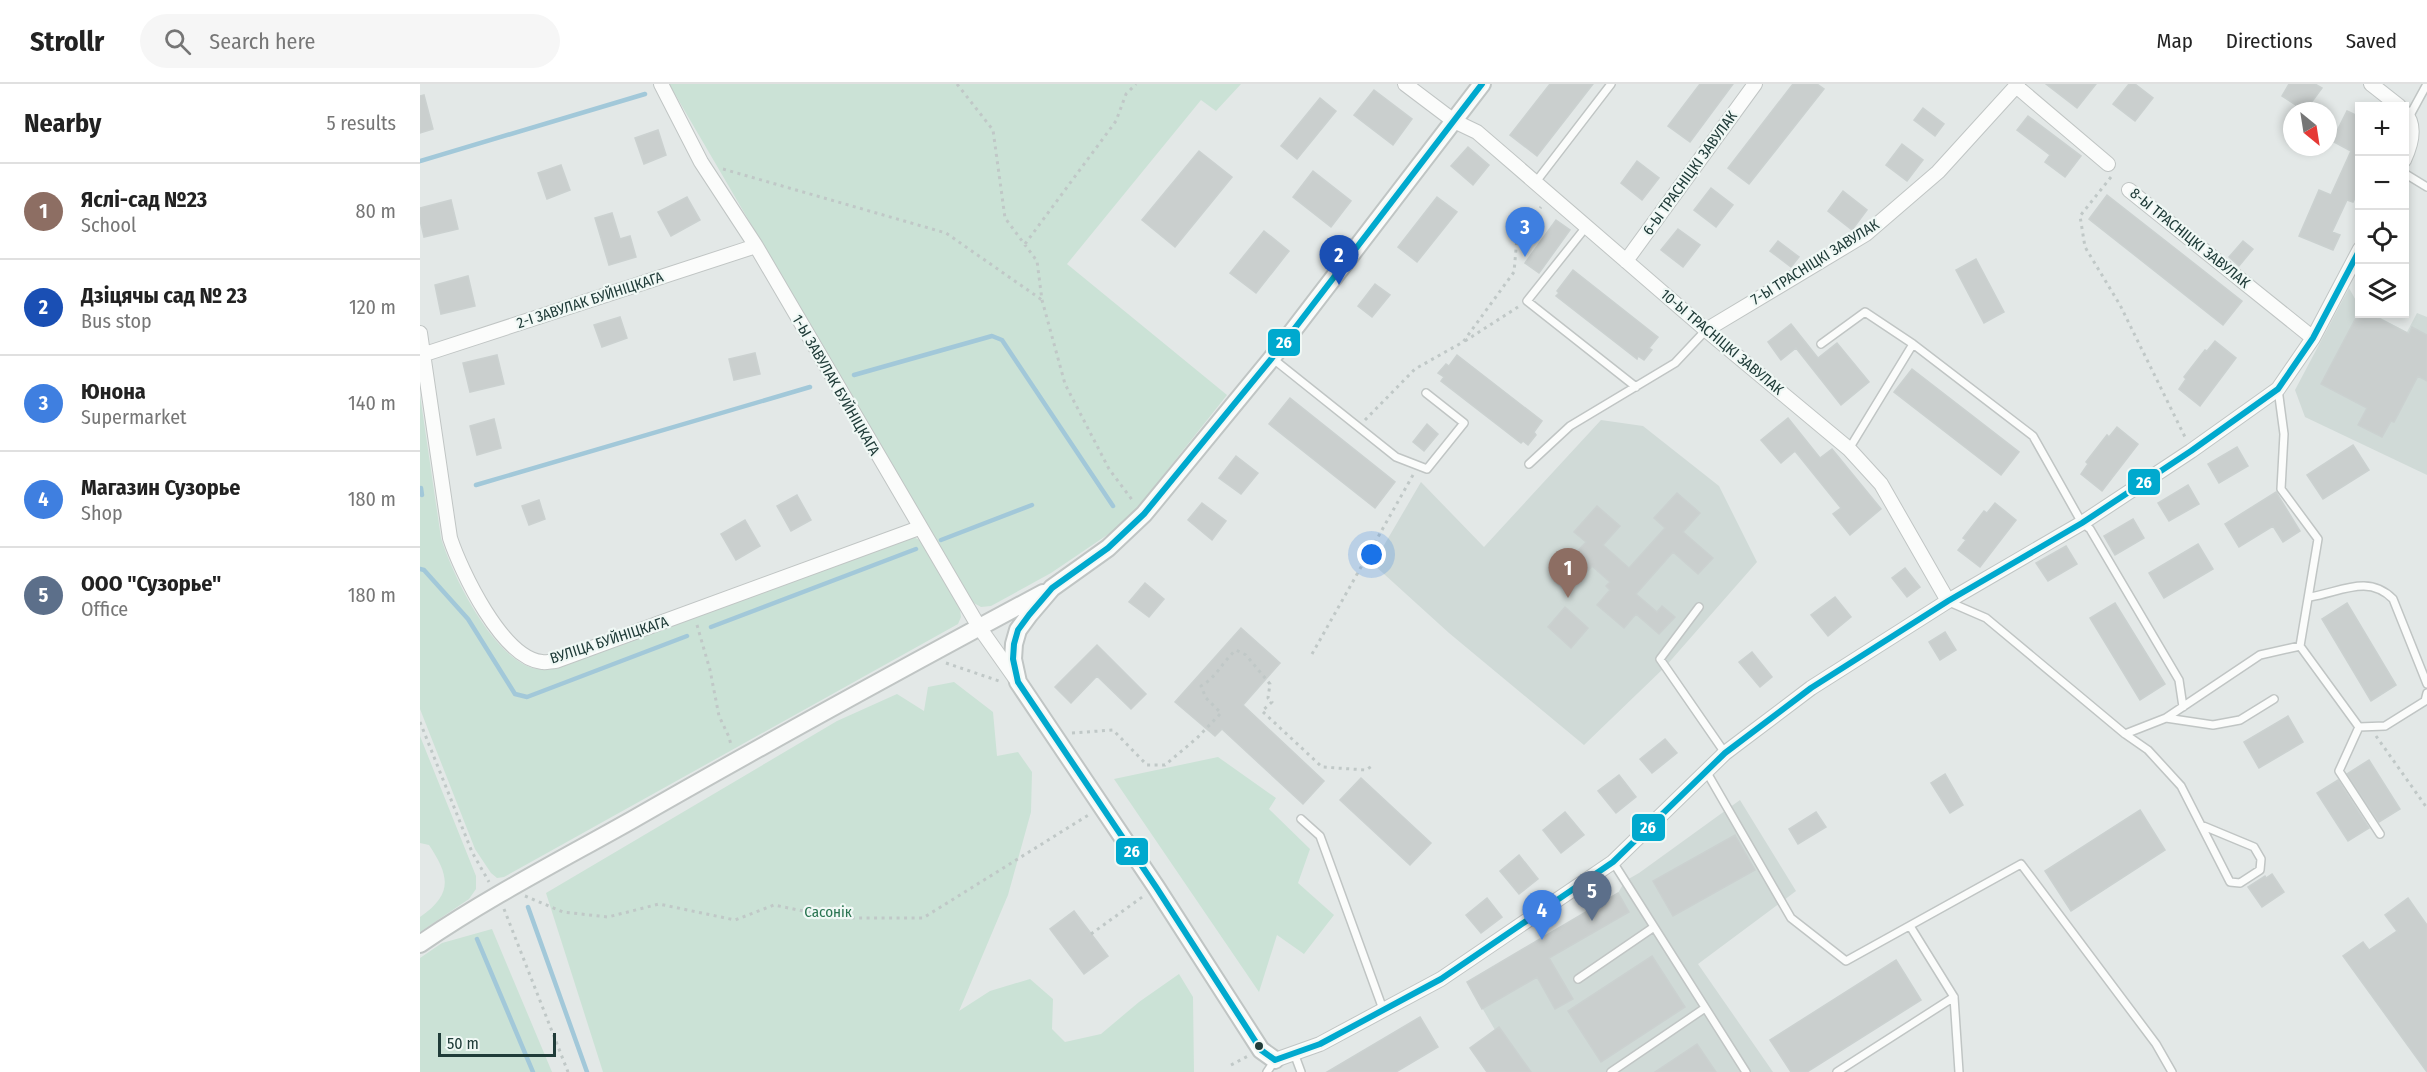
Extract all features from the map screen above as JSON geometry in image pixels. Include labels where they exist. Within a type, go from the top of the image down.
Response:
[{"type":"street","name":"1-Ы ЗАВУЛАК БУЙНІЦКАГА","points":[[661,84],[701,162],[756,246],[1011,683]]},
{"type":"street","name":"10-Ы ТРАСНІЦКІ ЗАВУЛАК","points":[[1405,84],[1454,121],[1477,132],[1706,330],[1849,449],[1881,484],[1948,601]]},
{"type":"street","points":[[420,944],[504,893],[734,762],[1052,588],[1108,548],[1144,514],[1272,358],[1482,84]]},
{"type":"street","name":"6-Ы ТРАСНІЦКІ ЗАВУЛАК","points":[[1626,261],[1755,84]]},
{"type":"street","points":[[2371,84],[2392,102]]},
{"type":"street","points":[[2017,85],[2112,167]]},
{"type":"street","name":"7-Ы ТРАСНІЦКІ ЗАВУЛАК","points":[[1706,330],[1866,234],[1938,172],[2017,85]]},
{"type":"street","points":[[2409,131],[2412,142],[2409,149]]},
{"type":"street","name":"8-Ы ТРАСНІЦКІ ЗАВУЛАК","points":[[2130,190],[2313,338]]},
{"type":"street","name":"2-І ЗАВУЛАК БУЙНІЦКАГА","points":[[425,354],[756,246]]},
{"type":"street","points":[[1052,588],[1018,630],[1014,644],[1011,683],[1053,735],[1156,887],[1271,1066],[1294,1053],[1320,1044],[1384,1012],[1441,979],[1613,862],[1725,753],[1811,688],[1948,601],[2082,523],[2192,451],[2278,389],[2313,338],[2355,258]]},
{"type":"street","name":"ВУЛІЦА БУЙНІЦКАГА","points":[[420,333],[425,354],[450,538],[456,556],[477,598],[514,648],[536,660],[556,661],[919,528]]},
{"type":"lane","points":[[1535,183],[1611,84]]},
{"type":"lane","points":[[2409,106],[2427,84]]},
{"type":"lane","points":[[2409,175],[2427,187]]},
{"type":"lane","points":[[1586,227],[1527,301],[1636,387]]},
{"type":"lane","points":[[1821,344],[1865,312],[1913,344],[2033,436],[2082,523],[2090,529],[2179,680],[2183,707]]},
{"type":"lane","points":[[1529,464],[1570,426],[1675,363],[1706,330]]},
{"type":"lane","points":[[1849,449],[1913,344]]},
{"type":"lane","points":[[1272,358],[1396,457],[1427,469],[1464,423],[1426,393]]},
{"type":"lane","points":[[2278,389],[2284,434],[2280,489],[2318,539],[2300,646],[2359,728]]},
{"type":"lane","points":[[2310,597],[2366,584],[2384,590],[2393,599],[2427,684]]},
{"type":"lane","points":[[1948,601],[1986,618],[2125,734],[2148,750],[2181,786],[2230,882],[2240,883],[2260,870],[2261,859],[2254,847],[2201,825]]},
{"type":"lane","points":[[1699,607],[1660,659],[1725,753]]},
{"type":"lane","points":[[2125,734],[2166,718],[2260,655],[2300,646]]},
{"type":"lane","points":[[2359,728],[2385,726],[2425,701],[2427,693]]},
{"type":"lane","points":[[2166,718],[2213,725],[2240,720],[2274,699]]},
{"type":"lane","points":[[2359,728],[2339,771],[2380,834]]},
{"type":"lane","points":[[1706,771],[1791,918],[1846,961],[2021,864],[2156,1044],[2172,1072]]},
{"type":"lane","points":[[1301,819],[1320,836],[1384,1012]]},
{"type":"lane","points":[[1613,862],[1746,1072]]},
{"type":"lane","points":[[1910,926],[1954,997],[1959,1072]]},
{"type":"lane","points":[[1578,979],[1654,927]]},
{"type":"lane","points":[[1837,1072],[1954,997]]},
{"type":"lane","points":[[1611,1072],[1706,1008]]},
{"type":"lane","points":[[1294,1053],[1301,1072]]},
{"type":"path","points":[[957,84],[993,130],[1005,218],[1037,261],[1042,300],[1065,384],[1109,469],[1144,514]]},
{"type":"path","points":[[1025,244],[1116,121],[1126,94],[1136,84]]},
{"type":"path","points":[[701,162],[946,233],[1042,300]]},
{"type":"path","points":[[2112,167],[2080,216],[2085,247],[2120,305],[2192,451]]},
{"type":"path","points":[[1463,342],[1514,272],[1517,238],[1550,196]]},
{"type":"path","points":[[1358,427],[1415,369],[1463,342],[1527,301]]},
{"type":"path","points":[[1312,654],[1418,466]]},
{"type":"path","points":[[693,612],[710,670],[719,716],[729,736],[734,762]]},
{"type":"path","points":[[1053,735],[1113,730],[1147,765],[1165,765],[1197,738],[1221,713],[1206,698],[1201,686],[1212,680],[1224,660],[1236,650],[1246,655],[1270,684],[1268,698],[1272,702],[1262,711],[1322,766],[1366,770],[1372,766]]},
{"type":"path","points":[[924,656],[1011,683]]},
{"type":"path","points":[[420,722],[472,852],[504,893],[511,921],[567,1072]]},
{"type":"path","points":[[2369,727],[2427,808]]},
{"type":"path","points":[[504,893],[563,912],[608,917],[659,904],[735,920],[774,904],[837,918],[923,918],[1101,806]]},
{"type":"path","points":[[1092,934],[1156,887]]},
{"type":"shaded area","points":[[2349,288],[2355,299],[2355,318],[2381,318],[2407,332],[2417,313],[2427,317],[2427,475],[2305,417],[2295,390]]},
{"type":"shaded area","points":[[1601,420],[1643,426],[1719,486],[1757,562],[1665,667],[1584,745],[1449,633],[1373,564],[1421,482],[1484,547]]},
{"type":"shaded area","points":[[1740,800],[1796,891],[1698,964],[1773,1072],[1487,1072],[1470,1048],[1495,1030],[1467,982],[1618,893],[1625,881]]},
{"type":"green space","points":[[669,84],[1241,84],[1216,111],[1201,100],[1067,264],[1227,395],[1138,507],[1113,531],[1051,573],[991,606],[981,607],[972,602]]},
{"type":"green space","points":[[420,395],[441,538],[447,554],[477,615],[506,651],[521,663],[537,669],[556,669],[904,538],[913,537],[920,540],[960,609],[961,617],[958,624],[504,877],[497,878],[475,849],[420,709]]},
{"type":"green space","name":"Сасонік","points":[[954,682],[993,712],[997,756],[1018,752],[1032,772],[1031,812],[1008,895],[959,1011],[990,991],[1030,979],[1053,999],[1052,1029],[1065,1042],[1101,1034],[1139,1002],[1179,974],[1193,997],[1194,1072],[603,1072],[546,893],[837,721],[897,694],[924,711],[928,687]]},
{"type":"green space","points":[[420,736],[476,876],[476,889],[469,899],[420,932],[420,917],[439,900],[445,884],[444,875],[436,856],[429,845],[420,843]]},
{"type":"green space","points":[[1218,757],[1276,798],[1269,809],[1310,849],[1298,883],[1334,915],[1304,954],[1277,935],[1259,992],[1114,779]]},
{"type":"green space","points":[[492,929],[552,1072],[420,1072],[420,958],[442,943]]},
{"type":"building","points":[[1550,84],[1593,84],[1537,156],[1510,135]]},
{"type":"building","points":[[1700,84],[1733,84],[1690,142],[1668,126]]},
{"type":"building","points":[[1793,84],[1817,84],[1824,89],[1749,184],[1728,168]]},
{"type":"building","points":[[2046,84],[2096,84],[2077,108]]},
{"type":"building","points":[[2129,84],[2135,84],[2153,98],[2135,121],[2113,104]]},
{"type":"building","points":[[2289,84],[2315,84],[2322,88],[2312,102],[2291,102],[2282,96]]},
{"type":"building","points":[[1374,90],[1412,119],[1393,145],[1354,115]]},
{"type":"building","points":[[424,95],[433,129],[420,133],[420,96]]},
{"type":"building","points":[[1320,98],[1336,111],[1297,159],[1281,146]]},
{"type":"building","points":[[1923,108],[1944,124],[1935,136],[1914,120]]},
{"type":"building","points":[[2347,111],[2355,115],[2355,198],[2353,202],[2347,200],[2332,232],[2340,235],[2333,250],[2299,236],[2319,190],[2331,195],[2351,151],[2337,144],[2337,131]]},
{"type":"building","points":[[2028,116],[2081,156],[2065,177],[2045,162],[2050,155],[2017,130]]},
{"type":"building","points":[[658,130],[666,155],[644,164],[635,138]]},
{"type":"building","points":[[1902,144],[1923,160],[1907,181],[1886,165]]},
{"type":"building","points":[[1468,147],[1489,165],[1473,185],[1451,166]]},
{"type":"building","points":[[1199,151],[1232,177],[1175,247],[1142,220]]},
{"type":"building","points":[[1637,161],[1659,178],[1642,200],[1621,183]]},
{"type":"building","points":[[561,165],[570,190],[547,199],[538,173]]},
{"type":"building","points":[[1313,171],[1351,201],[1331,227],[1293,197]]},
{"type":"building","points":[[1711,188],[1733,205],[1716,227],[1694,210]]},
{"type":"building","points":[[1843,191],[1867,210],[1852,230],[1828,211]]},
{"type":"building","points":[[2107,195],[2242,301],[2223,325],[2089,219]]},
{"type":"building","points":[[687,197],[700,220],[671,236],[658,212]]},
{"type":"building","points":[[1437,197],[1457,212],[1417,262],[1398,247]]},
{"type":"building","points":[[451,200],[458,229],[424,237],[420,208]]},
{"type":"building","points":[[612,213],[620,239],[630,236],[636,257],[609,265],[595,218]]},
{"type":"building","points":[[1556,220],[1570,230],[1539,273],[1525,263]]},
{"type":"building","points":[[1678,229],[1700,245],[1683,267],[1661,250]]},
{"type":"building","points":[[1264,231],[1289,251],[1256,293],[1230,273]]},
{"type":"building","points":[[1778,241],[1799,257],[1791,267],[1770,251]]},
{"type":"building","points":[[2243,241],[2253,249],[2239,266],[2229,257]]},
{"type":"building","points":[[1976,259],[2004,312],[1984,323],[1956,270]]},
{"type":"building","points":[[1573,270],[1658,337],[1649,348],[1652,350],[1644,360],[1638,356],[1637,359],[1556,296],[1559,293],[1557,291]]},
{"type":"building","points":[[468,276],[475,306],[441,314],[435,285]]},
{"type":"building","points":[[1375,284],[1390,295],[1372,317],[1358,306]]},
{"type":"building","points":[[620,317],[627,338],[602,347],[594,325]]},
{"type":"building","points":[[2356,318],[2378,318],[2409,334],[2412,327],[2427,335],[2427,381],[2418,376],[2394,422],[2391,421],[2382,437],[2358,425],[2367,408],[2321,384]]},
{"type":"building","points":[[1791,324],[1818,358],[1837,343],[1869,382],[1841,405],[1796,348],[1781,360],[1768,342]]},
{"type":"building","points":[[2215,341],[2236,358],[2200,406],[2179,389],[2186,379],[2184,377]]},
{"type":"building","points":[[755,353],[760,374],[734,380],[729,359]]},
{"type":"building","points":[[497,355],[504,384],[470,392],[463,363]]},
{"type":"building","points":[[1457,355],[1542,421],[1534,432],[1536,435],[1528,445],[1523,441],[1521,443],[1441,381],[1444,377],[1438,373],[1446,364],[1449,366]]},
{"type":"building","points":[[1912,369],[2019,452],[2001,475],[1894,392]]},
{"type":"building","points":[[1290,398],[1395,482],[1375,508],[1269,424]]},
{"type":"building","points":[[1788,418],[1820,458],[1832,449],[1881,509],[1850,535],[1833,514],[1841,508],[1795,451],[1781,463],[1761,440]]},
{"type":"building","points":[[494,419],[501,448],[477,455],[470,426]]},
{"type":"building","points":[[1427,424],[1438,434],[1424,451],[1413,442]]},
{"type":"building","points":[[2117,427],[2138,444],[2102,491],[2081,474],[2088,464],[2086,462],[2107,435],[2109,437]]},
{"type":"building","points":[[2353,445],[2369,470],[2323,499],[2307,475]]},
{"type":"building","points":[[2237,447],[2248,466],[2219,483],[2208,464]]},
{"type":"building","points":[[1236,456],[1258,473],[1241,494],[1219,478]]},
{"type":"building","points":[[2188,485],[2199,504],[2169,521],[2158,503]]},
{"type":"building","points":[[2276,492],[2300,531],[2283,542],[2273,526],[2239,547],[2225,524]]},
{"type":"building","points":[[1677,493],[1700,513],[1683,532],[1713,558],[1698,574],[1673,552],[1636,594],[1657,612],[1662,606],[1675,617],[1659,634],[1636,614],[1624,628],[1597,605],[1610,590],[1606,586],[1610,582],[1592,566],[1568,593],[1552,579],[1586,542],[1574,532],[1597,506],[1620,526],[1603,545],[1629,568],[1665,528],[1654,518]]},
{"type":"building","points":[[797,495],[811,520],[791,531],[777,506]]},
{"type":"building","points":[[539,500],[545,519],[529,525],[522,506]]},
{"type":"building","points":[[1202,503],[1226,521],[1212,540],[1188,520]]},
{"type":"building","points":[[1995,503],[2016,520],[1980,567],[1958,550],[1966,540],[1963,538],[1984,511],[1987,513]]},
{"type":"building","points":[[2133,519],[2144,538],[2115,555],[2104,536]]},
{"type":"building","points":[[745,520],[760,546],[736,560],[721,534]]},
{"type":"building","points":[[2198,544],[2213,569],[2164,598],[2149,573]]},
{"type":"building","points":[[2066,546],[2077,564],[2048,581],[2036,563]]},
{"type":"building","points":[[1905,568],[1920,587],[1907,597],[1892,578]]},
{"type":"building","points":[[1145,583],[1164,599],[1149,617],[1129,602]]},
{"type":"building","points":[[1835,597],[1851,617],[1828,636],[1811,615]]},
{"type":"building","points":[[2115,603],[2165,684],[2140,700],[2090,618]]},
{"type":"building","points":[[2347,603],[2396,685],[2371,701],[2322,619]]},
{"type":"building","points":[[1565,607],[1588,628],[1571,648],[1548,627]]},
{"type":"building","points":[[1241,628],[1280,663],[1243,705],[1324,781],[1303,804],[1222,729],[1215,736],[1175,702]]},
{"type":"building","points":[[1945,632],[1956,650],[1940,660],[1929,642]]},
{"type":"building","points":[[1097,645],[1146,694],[1131,709],[1097,676],[1071,703],[1055,687]]},
{"type":"building","points":[[1752,652],[1772,677],[1760,687],[1739,662]]},
{"type":"building","points":[[2288,716],[2303,742],[2259,768],[2244,742]]},
{"type":"building","points":[[1665,739],[1677,753],[1652,773],[1640,759]]},
{"type":"building","points":[[2369,760],[2400,809],[2379,822],[2347,774]]},
{"type":"building","points":[[1945,774],[1963,805],[1950,813],[1931,783]]},
{"type":"building","points":[[1619,775],[1636,797],[1616,813],[1598,791]]},
{"type":"building","points":[[1361,778],[1431,843],[1410,865],[1340,800]]},
{"type":"building","points":[[2338,780],[2369,828],[2348,841],[2317,793]]},
{"type":"building","points":[[2140,810],[2165,850],[2071,911],[2045,871]]},
{"type":"building","points":[[1565,812],[1584,835],[1561,853],[1543,830]]},
{"type":"building","points":[[1816,812],[1826,827],[1798,844],[1789,829]]},
{"type":"building","points":[[1735,835],[1755,870],[1673,916],[1653,881]]},
{"type":"building","points":[[1519,855],[1538,879],[1519,894],[1500,871]]},
{"type":"building","points":[[2272,874],[2284,892],[2262,907],[2248,887]]},
{"type":"building","points":[[1618,893],[1629,912],[1549,958],[1573,999],[1555,1009],[1537,977],[1482,1009],[1467,982]]},
{"type":"building","points":[[1487,898],[1502,917],[1481,933],[1466,915]]},
{"type":"building","points":[[2408,898],[2427,925],[2427,1072],[2343,956],[2363,942],[2369,950],[2397,931],[2385,915]]},
{"type":"building","points":[[1074,911],[1108,956],[1084,974],[1050,929]]},
{"type":"building","points":[[1652,956],[1685,1007],[1601,1062],[1568,1011]]},
{"type":"building","points":[[1896,960],[1921,1000],[1807,1072],[1791,1072],[1770,1040]]},
{"type":"building","points":[[1420,1017],[1438,1047],[1396,1072],[1327,1072]]},
{"type":"building","points":[[1499,1027],[1531,1072],[1487,1072],[1470,1048]]},
{"type":"building","points":[[1697,1044],[1716,1072],[1655,1072]]},
{"type":"waterway","points":[[420,161],[645,94]]},
{"type":"waterway","points":[[854,375],[992,336],[1002,340],[1113,506]]},
{"type":"waterway","points":[[476,485],[810,387]]},
{"type":"waterway","points":[[421,488],[422,495]]},
{"type":"waterway","points":[[941,540],[1032,505]]},
{"type":"waterway","points":[[711,627],[916,549]]},
{"type":"waterway","points":[[420,569],[424,570],[468,619],[515,694],[527,697],[687,636]]},
{"type":"waterway","points":[[528,907],[587,1072]]},
{"type":"waterway","points":[[477,939],[533,1072]]},
{"type":"transit line","name":"26","points":[[1482,84],[1272,358],[1144,514],[1108,548],[1052,588],[1018,630],[1014,644],[1013,659],[1018,682],[1156,887],[1261,1050],[1275,1060],[1320,1044],[1441,979],[1613,862],[1725,753],[1811,688],[1948,601],[2082,523],[2191,451],[2278,389],[2313,338],[2355,258]]},
{"type":"place","name":"Юнона","points":[[1525,257]]},
{"type":"place","name":"Дзіцячы сад № 23","points":[[1339,285]]},
{"type":"place","name":"Яслі-сад №23","points":[[1568,598]]},
{"type":"place","name":"ООО \"Сузорье\"","points":[[1592,921]]},
{"type":"place","name":"Магазин Сузорье","points":[[1542,940]]}]
